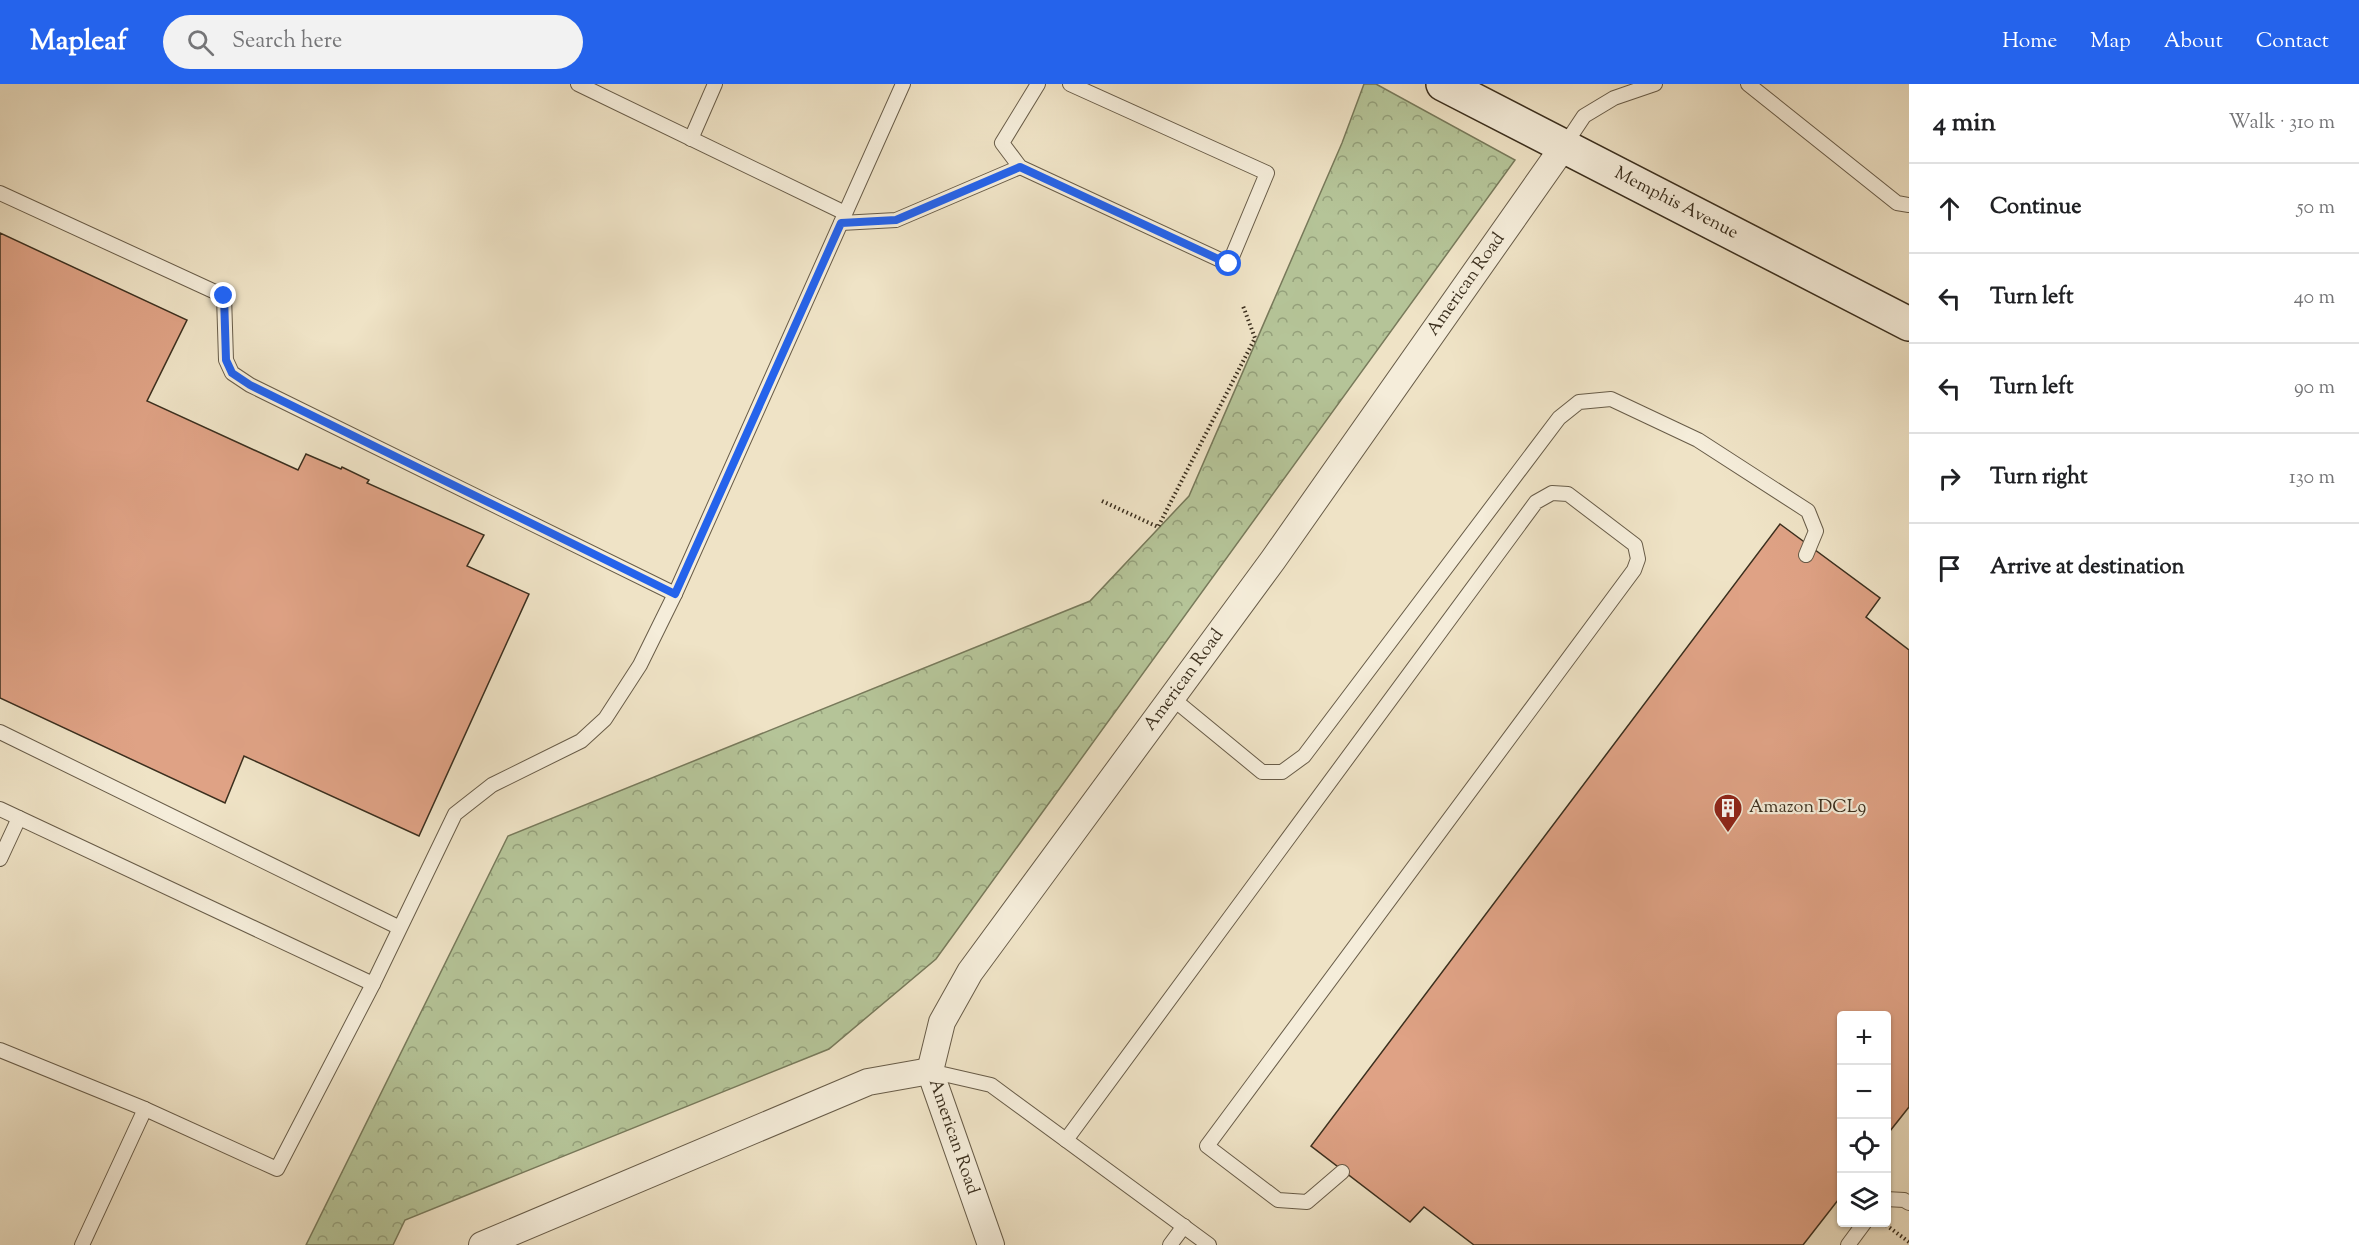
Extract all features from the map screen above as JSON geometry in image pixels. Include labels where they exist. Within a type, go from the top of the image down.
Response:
[{"type":"main road","name":"Memphis Avenue","points":[[1443,84],[1909,324]]},
{"type":"street","name":"American Road","points":[[991,1245],[930,1071],[942,1022],[970,972],[1273,560],[1564,146]]},
{"type":"street","points":[[482,1245],[868,1082],[930,1071]]},
{"type":"lane","points":[[578,84],[691,139],[843,218],[896,220],[1020,167]]},
{"type":"lane","points":[[691,139],[715,84]]},
{"type":"lane","points":[[0,1050],[145,1109],[277,1169],[373,984],[398,927],[455,814],[492,785],[581,741],[604,719],[640,665],[675,594],[903,84]]},
{"type":"lane","points":[[1038,84],[1002,143],[1020,167],[1229,264],[1267,174],[1070,84]]},
{"type":"lane","points":[[1564,146],[1584,116],[1614,98],[1654,84]]},
{"type":"lane","points":[[1748,84],[1897,203],[1909,205]]},
{"type":"lane","points":[[0,193],[224,296],[226,360],[232,373],[250,385],[675,594]]},
{"type":"lane","points":[[1172,698],[1263,772],[1282,772],[1304,756],[1559,418],[1579,402],[1611,399],[1698,440],[1809,511],[1816,531],[1806,555]]},
{"type":"lane","points":[[1066,1140],[1536,502],[1551,493],[1568,494],[1635,545],[1638,559],[1634,570],[1207,1146],[1278,1200],[1307,1202],[1342,1172]]},
{"type":"lane","points":[[0,732],[398,927]]},
{"type":"lane","points":[[0,809],[373,984]]},
{"type":"lane","points":[[0,859],[19,818]]},
{"type":"lane","points":[[930,1071],[991,1085],[1209,1245]]},
{"type":"lane","points":[[82,1245],[145,1109]]},
{"type":"lane","points":[[1891,1198],[1909,1203]]},
{"type":"lane","points":[[1170,1245],[1184,1226]]},
{"type":"lane","points":[[1848,1245],[1861,1227]]},
{"type":"path","points":[[1102,501],[1158,527],[1255,338],[1243,306]]},
{"type":"path","points":[[1890,1227],[1909,1242]]},
{"type":"green space","points":[[1364,84],[1376,84],[1515,160],[936,959],[829,1049],[405,1220],[393,1245],[306,1245],[508,836],[1090,601],[1189,496],[1342,143]]},
{"type":"building","points":[[0,233],[187,320],[147,401],[298,470],[306,454],[341,469],[342,467],[369,480],[367,483],[484,535],[467,566],[529,594],[419,836],[244,756],[225,803],[0,698]]},
{"type":"building","name":"Amazon DCL9","points":[[1780,524],[1880,598],[1866,617],[1909,650],[1909,1107],[1891,1130],[1891,1011],[1837,1011],[1837,1201],[1803,1245],[1474,1245],[1424,1207],[1410,1222],[1311,1146]]},
{"type":"place","name":"Amazon DCL9","points":[[1728,834]]},
{"type":"route","points":[[224,296],[223,327],[226,360],[232,373],[250,385],[675,594],[841,223],[896,220],[1020,167],[1229,264]]}]
